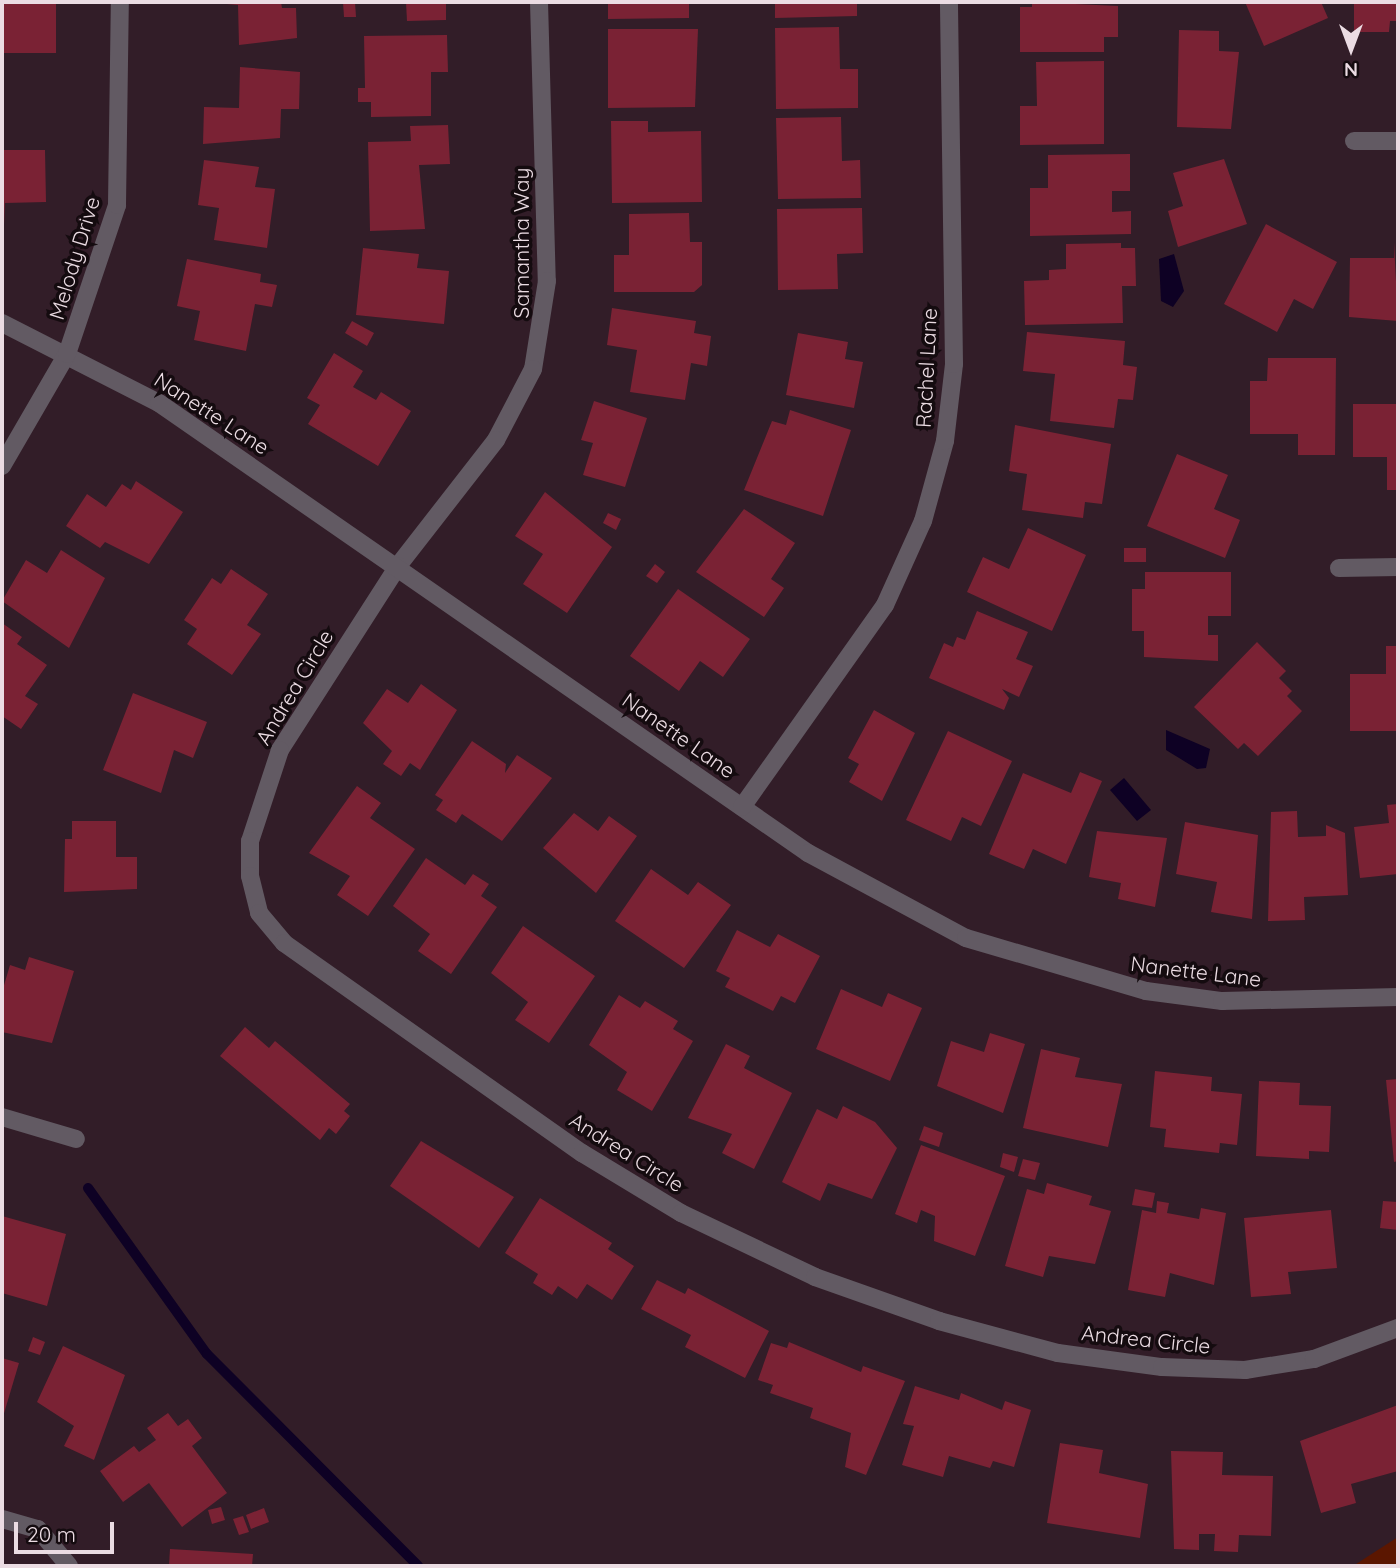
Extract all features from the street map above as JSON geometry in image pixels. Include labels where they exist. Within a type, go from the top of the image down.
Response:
[{"type":"street","name":"Melody Drive","points":[[2,466],[67,354],[117,205],[120,2]]},
{"type":"street","name":"Samantha Way","points":[[398,566],[496,440],[536,358],[547,281],[539,2]]},
{"type":"street","name":"Rachel Lane","points":[[742,807],[885,605],[923,521],[945,441],[954,364],[949,2]]},
{"type":"street","points":[[1353,141],[1398,141]]},
{"type":"street","name":"Nanette Lane","points":[[2,323],[159,403],[398,566],[742,807],[883,897],[966,937],[1059,969],[1222,1001],[1398,997]]},
{"type":"street","name":"Andrea Circle","points":[[398,566],[309,698],[262,796],[250,876],[260,913],[284,943],[582,1153],[681,1213],[815,1277],[939,1321],[1058,1353],[1245,1370],[1314,1359],[1398,1328]]},
{"type":"street","points":[[1339,568],[1398,567]]},
{"type":"street","points":[[2,1117],[76,1139]]},
{"type":"street","points":[[2,1519],[38,1529],[69,1566]]},
{"type":"shaded area","points":[[1174,254],[1184,291],[1173,307],[1161,301],[1159,259]]},
{"type":"shaded area","points":[[1166,730],[1210,749],[1206,768],[1197,769],[1166,750]]},
{"type":"shaded area","points":[[1124,778],[1151,810],[1137,821],[1110,790]]},
{"type":"shaded area","points":[[1398,1537],[1398,1566],[1353,1566]]},
{"type":"building","points":[[2,2],[56,2],[56,53],[2,53]]},
{"type":"building","points":[[204,2],[281,2],[282,8],[296,8],[297,38],[239,45],[238,5]]},
{"type":"building","points":[[343,2],[355,2],[356,17],[344,17]]},
{"type":"building","points":[[406,2],[446,2],[446,20],[407,21]]},
{"type":"building","points":[[608,2],[689,2],[689,18],[608,19]]},
{"type":"building","points":[[775,2],[857,2],[857,16],[775,18]]},
{"type":"building","points":[[1032,2],[1118,6],[1118,37],[1104,37],[1104,52],[1020,52],[1020,7],[1032,7]]},
{"type":"building","points":[[1245,2],[1321,2],[1328,18],[1264,46]]},
{"type":"building","points":[[1354,2],[1398,2],[1398,21],[1390,21],[1389,32],[1354,32]]},
{"type":"building","points":[[839,27],[840,69],[858,69],[858,108],[776,109],[775,28]]},
{"type":"building","points":[[608,29],[698,29],[695,107],[608,108]]},
{"type":"building","points":[[1179,30],[1219,31],[1219,51],[1239,52],[1231,129],[1177,127]]},
{"type":"building","points":[[447,35],[448,72],[431,72],[431,116],[371,117],[371,102],[358,102],[358,88],[365,88],[364,36]]},
{"type":"building","points":[[1104,61],[1104,144],[1020,145],[1020,106],[1037,106],[1036,62]]},
{"type":"building","points":[[240,67],[300,72],[299,109],[281,109],[280,138],[203,144],[204,107],[239,108]]},
{"type":"building","points":[[841,117],[842,161],[860,160],[861,198],[778,199],[776,118]]},
{"type":"building","points":[[611,121],[648,121],[648,132],[701,131],[702,202],[612,203]]},
{"type":"building","points":[[448,125],[450,164],[419,165],[425,229],[370,231],[368,142],[411,141],[410,126]]},
{"type":"building","points":[[2,150],[45,150],[46,202],[5,203],[5,225]]},
{"type":"building","points":[[1130,154],[1130,191],[1112,191],[1112,212],[1131,211],[1131,234],[1030,236],[1030,188],[1048,188],[1048,155]]},
{"type":"building","points":[[1224,159],[1247,224],[1178,247],[1168,211],[1183,206],[1173,173]]},
{"type":"building","points":[[204,160],[259,167],[255,187],[275,189],[267,248],[214,240],[219,208],[198,205]]},
{"type":"building","points":[[862,208],[863,253],[837,254],[838,289],[778,290],[777,209]]},
{"type":"building","points":[[689,213],[690,242],[702,242],[702,285],[694,292],[614,292],[614,255],[629,255],[629,214]]},
{"type":"building","points":[[1266,224],[1337,262],[1313,309],[1294,299],[1277,332],[1224,304]]},
{"type":"building","points":[[1394,242],[1398,321],[1349,317],[1350,258],[1394,258]]},
{"type":"building","points":[[1121,243],[1121,248],[1135,248],[1136,286],[1122,286],[1123,323],[1025,325],[1024,281],[1049,280],[1049,270],[1066,269],[1066,244]]},
{"type":"building","points":[[363,248],[419,254],[417,268],[449,271],[444,324],[356,315]]},
{"type":"building","points":[[187,259],[261,274],[260,282],[277,285],[272,307],[255,304],[246,351],[194,340],[200,311],[177,306]]},
{"type":"building","points":[[612,308],[696,321],[694,333],[711,336],[707,366],[691,363],[685,400],[630,392],[637,350],[607,345]]},
{"type":"building","points":[[352,321],[374,333],[367,346],[345,333]]},
{"type":"building","points":[[1027,332],[1125,341],[1123,365],[1137,367],[1133,400],[1118,399],[1114,428],[1050,421],[1055,374],[1023,371]]},
{"type":"building","points":[[798,333],[848,342],[845,359],[863,362],[854,408],[786,395]]},
{"type":"building","points":[[334,353],[363,371],[353,387],[376,400],[381,392],[411,411],[378,466],[308,424],[320,405],[307,398]]},
{"type":"building","points":[[1268,358],[1336,358],[1335,455],[1298,455],[1298,434],[1250,434],[1250,381],[1267,381]]},
{"type":"building","points":[[594,401],[647,418],[625,487],[583,475],[593,443],[581,440]]},
{"type":"building","points":[[1353,404],[1398,404],[1398,490],[1387,490],[1387,457],[1353,457]]},
{"type":"building","points":[[790,410],[851,430],[823,516],[744,490],[772,421],[786,425]]},
{"type":"building","points":[[1015,425],[1111,444],[1102,504],[1085,502],[1083,518],[1022,510],[1027,474],[1009,471]]},
{"type":"building","points":[[1177,454],[1228,475],[1214,509],[1240,520],[1225,558],[1147,526]]},
{"type":"building","points":[[136,481],[183,512],[149,564],[105,542],[100,548],[66,526],[87,494],[106,507],[122,484],[131,490]]},
{"type":"building","points":[[545,492],[612,547],[567,613],[523,584],[543,554],[515,536]]},
{"type":"building","points":[[744,509],[795,543],[771,579],[784,588],[764,617],[696,572]]},
{"type":"building","points":[[608,513],[621,519],[616,530],[603,523]]},
{"type":"building","points":[[1028,528],[1086,555],[1052,631],[967,592],[983,557],[1009,569]]},
{"type":"building","points":[[1124,548],[1146,548],[1146,562],[1124,562]]},
{"type":"building","points":[[61,550],[105,578],[69,648],[2,601],[26,560],[47,573]]},
{"type":"building","points":[[655,564],[665,572],[657,583],[646,576]]},
{"type":"building","points":[[231,569],[268,594],[247,625],[261,634],[232,675],[187,644],[197,629],[184,620],[212,578],[221,584]]},
{"type":"building","points":[[1145,572],[1231,572],[1231,616],[1208,616],[1208,635],[1218,635],[1218,661],[1144,657],[1144,631],[1132,631],[1132,589],[1145,589]]},
{"type":"building","points":[[678,589],[750,639],[723,677],[700,661],[679,691],[630,656]]},
{"type":"building","points":[[977,611],[1028,632],[1016,659],[1033,666],[1019,697],[1002,689],[1009,698],[1004,710],[929,678],[944,643],[953,647],[957,637],[965,640]]},
{"type":"building","points":[[2,623],[22,637],[17,644],[47,665],[25,696],[38,704],[21,729],[2,716]]},
{"type":"building","points":[[1257,642],[1286,671],[1279,678],[1292,691],[1287,696],[1302,711],[1258,756],[1244,743],[1238,749],[1194,707]]},
{"type":"building","points":[[1386,646],[1398,646],[1398,731],[1350,731],[1350,674],[1386,674]]},
{"type":"building","points":[[421,684],[457,710],[420,770],[410,763],[401,776],[383,764],[392,751],[363,723],[387,689],[408,703]]},
{"type":"building","points":[[133,693],[207,722],[193,758],[174,750],[161,793],[103,770]]},
{"type":"building","points":[[874,710],[915,733],[882,801],[849,782],[859,764],[848,758]]},
{"type":"building","points":[[948,731],[1012,761],[981,826],[962,817],[951,841],[906,820]]},
{"type":"building","points":[[472,741],[506,764],[505,773],[517,755],[552,778],[502,841],[462,814],[456,823],[436,810],[443,800],[435,795]]},
{"type":"building","points":[[1080,772],[1102,781],[1066,864],[1033,849],[1024,869],[989,854],[1023,773],[1071,793]]},
{"type":"building","points":[[357,786],[381,803],[370,818],[415,849],[368,916],[337,895],[350,876],[309,853]]},
{"type":"building","points":[[1398,804],[1398,874],[1360,878],[1354,827],[1389,823],[1387,805]]},
{"type":"building","points":[[1297,811],[1298,837],[1326,836],[1326,825],[1345,833],[1348,895],[1304,897],[1305,920],[1268,921],[1271,812]]},
{"type":"building","points":[[574,813],[598,831],[609,816],[637,836],[596,893],[543,848]]},
{"type":"building","points":[[72,821],[116,821],[116,857],[137,857],[137,889],[64,892],[65,839],[72,839]]},
{"type":"building","points":[[1185,822],[1258,835],[1252,919],[1211,912],[1217,882],[1176,874]]},
{"type":"building","points":[[1097,831],[1167,838],[1155,907],[1118,899],[1121,883],[1089,877]]},
{"type":"building","points":[[426,858],[465,885],[473,874],[489,884],[481,896],[497,907],[451,974],[418,951],[430,934],[393,906]]},
{"type":"building","points":[[651,869],[688,895],[698,882],[731,905],[684,968],[615,921]]},
{"type":"building","points":[[523,926],[595,976],[549,1043],[515,1020],[528,1002],[491,973]]},
{"type":"building","points":[[737,930],[770,947],[778,934],[820,956],[795,1003],[781,996],[773,1011],[725,987],[730,978],[716,971]]},
{"type":"building","points":[[29,957],[74,971],[52,1043],[2,1032],[2,992],[10,965],[25,970]]},
{"type":"building","points":[[841,989],[882,1007],[888,993],[922,1008],[890,1081],[816,1049]]},
{"type":"building","points":[[619,995],[640,1008],[645,1001],[678,1021],[673,1029],[693,1041],[652,1111],[617,1090],[627,1072],[589,1045]]},
{"type":"building","points":[[245,1027],[269,1048],[275,1041],[350,1104],[344,1111],[350,1116],[336,1134],[329,1128],[320,1140],[220,1056]]},
{"type":"building","points":[[990,1033],[1025,1044],[1003,1113],[937,1086],[951,1041],[984,1052]]},
{"type":"building","points":[[726,1044],[750,1056],[744,1068],[792,1093],[754,1169],[722,1153],[732,1134],[688,1118]]},
{"type":"building","points":[[1041,1049],[1080,1058],[1075,1077],[1122,1084],[1108,1147],[1023,1128]]},
{"type":"building","points":[[1155,1071],[1212,1077],[1211,1091],[1242,1094],[1237,1145],[1220,1143],[1219,1153],[1164,1147],[1166,1129],[1150,1127]]},
{"type":"building","points":[[1398,1079],[1398,1161],[1394,1162],[1386,1080]]},
{"type":"building","points":[[1259,1081],[1300,1083],[1299,1105],[1331,1106],[1329,1152],[1309,1151],[1309,1159],[1256,1156]]},
{"type":"building","points":[[843,1106],[875,1122],[897,1148],[872,1199],[828,1183],[820,1201],[782,1182],[817,1109],[837,1119]]},
{"type":"building","points":[[924,1126],[943,1133],[939,1147],[919,1140]]},
{"type":"building","points":[[421,1141],[514,1197],[479,1248],[390,1186]]},
{"type":"building","points":[[921,1145],[1005,1176],[975,1256],[934,1241],[935,1216],[921,1210],[917,1223],[895,1214]]},
{"type":"building","points":[[1003,1153],[1018,1157],[1014,1172],[1000,1167]]},
{"type":"building","points":[[1023,1159],[1040,1163],[1035,1180],[1018,1176]]},
{"type":"building","points":[[1047,1183],[1092,1196],[1089,1205],[1111,1211],[1095,1264],[1049,1256],[1043,1277],[1005,1266],[1027,1189],[1044,1194]]},
{"type":"building","points":[[1135,1189],[1155,1193],[1152,1208],[1132,1205]]},
{"type":"building","points":[[540,1198],[612,1243],[608,1249],[634,1266],[612,1300],[587,1284],[577,1299],[558,1286],[552,1295],[533,1283],[538,1274],[505,1253]]},
{"type":"building","points":[[1157,1201],[1169,1203],[1167,1213],[1199,1219],[1201,1208],[1226,1213],[1214,1285],[1170,1273],[1165,1297],[1128,1290],[1142,1210],[1156,1213]]},
{"type":"building","points":[[1383,1201],[1398,1202],[1398,1230],[1380,1228]]},
{"type":"building","points":[[1331,1210],[1337,1268],[1288,1272],[1291,1294],[1251,1297],[1244,1218]]},
{"type":"building","points":[[2,1216],[66,1234],[47,1306],[2,1293]]},
{"type":"building","points":[[657,1280],[685,1294],[688,1288],[769,1331],[745,1378],[685,1347],[691,1335],[641,1309]]},
{"type":"building","points":[[33,1337],[45,1342],[40,1355],[28,1351]]},
{"type":"building","points":[[789,1342],[861,1372],[863,1366],[905,1381],[866,1475],[845,1467],[851,1433],[810,1418],[813,1408],[770,1393],[773,1385],[758,1380],[771,1343],[787,1348]]},
{"type":"building","points":[[63,1346],[125,1375],[94,1460],[64,1446],[74,1426],[37,1402]]},
{"type":"building","points":[[2,1358],[19,1363],[2,1420]]},
{"type":"building","points":[[915,1386],[959,1400],[961,1393],[1002,1410],[1005,1401],[1031,1410],[1014,1467],[993,1461],[990,1468],[949,1456],[943,1477],[902,1465],[914,1426],[903,1424]]},
{"type":"building","points":[[1398,1405],[1398,1471],[1351,1484],[1356,1503],[1321,1513],[1300,1441]]},
{"type":"building","points":[[168,1413],[178,1426],[188,1419],[202,1438],[192,1446],[227,1493],[182,1527],[149,1483],[123,1502],[100,1471],[134,1446],[139,1452],[156,1440],[147,1428]]},
{"type":"building","points":[[1060,1443],[1103,1450],[1099,1473],[1148,1484],[1140,1538],[1047,1523]]},
{"type":"building","points":[[1171,1451],[1223,1452],[1222,1475],[1273,1476],[1271,1536],[1239,1535],[1238,1552],[1214,1551],[1215,1534],[1199,1534],[1199,1550],[1174,1549]]},
{"type":"building","points":[[221,1507],[225,1520],[212,1524],[208,1510]]},
{"type":"building","points":[[264,1508],[269,1522],[251,1529],[246,1515]]},
{"type":"building","points":[[243,1516],[249,1532],[239,1535],[233,1519]]},
{"type":"building","points":[[170,1549],[253,1554],[252,1566],[169,1566]]},
{"type":"waterway","points":[[88,1188],[207,1354],[418,1566]]}]
